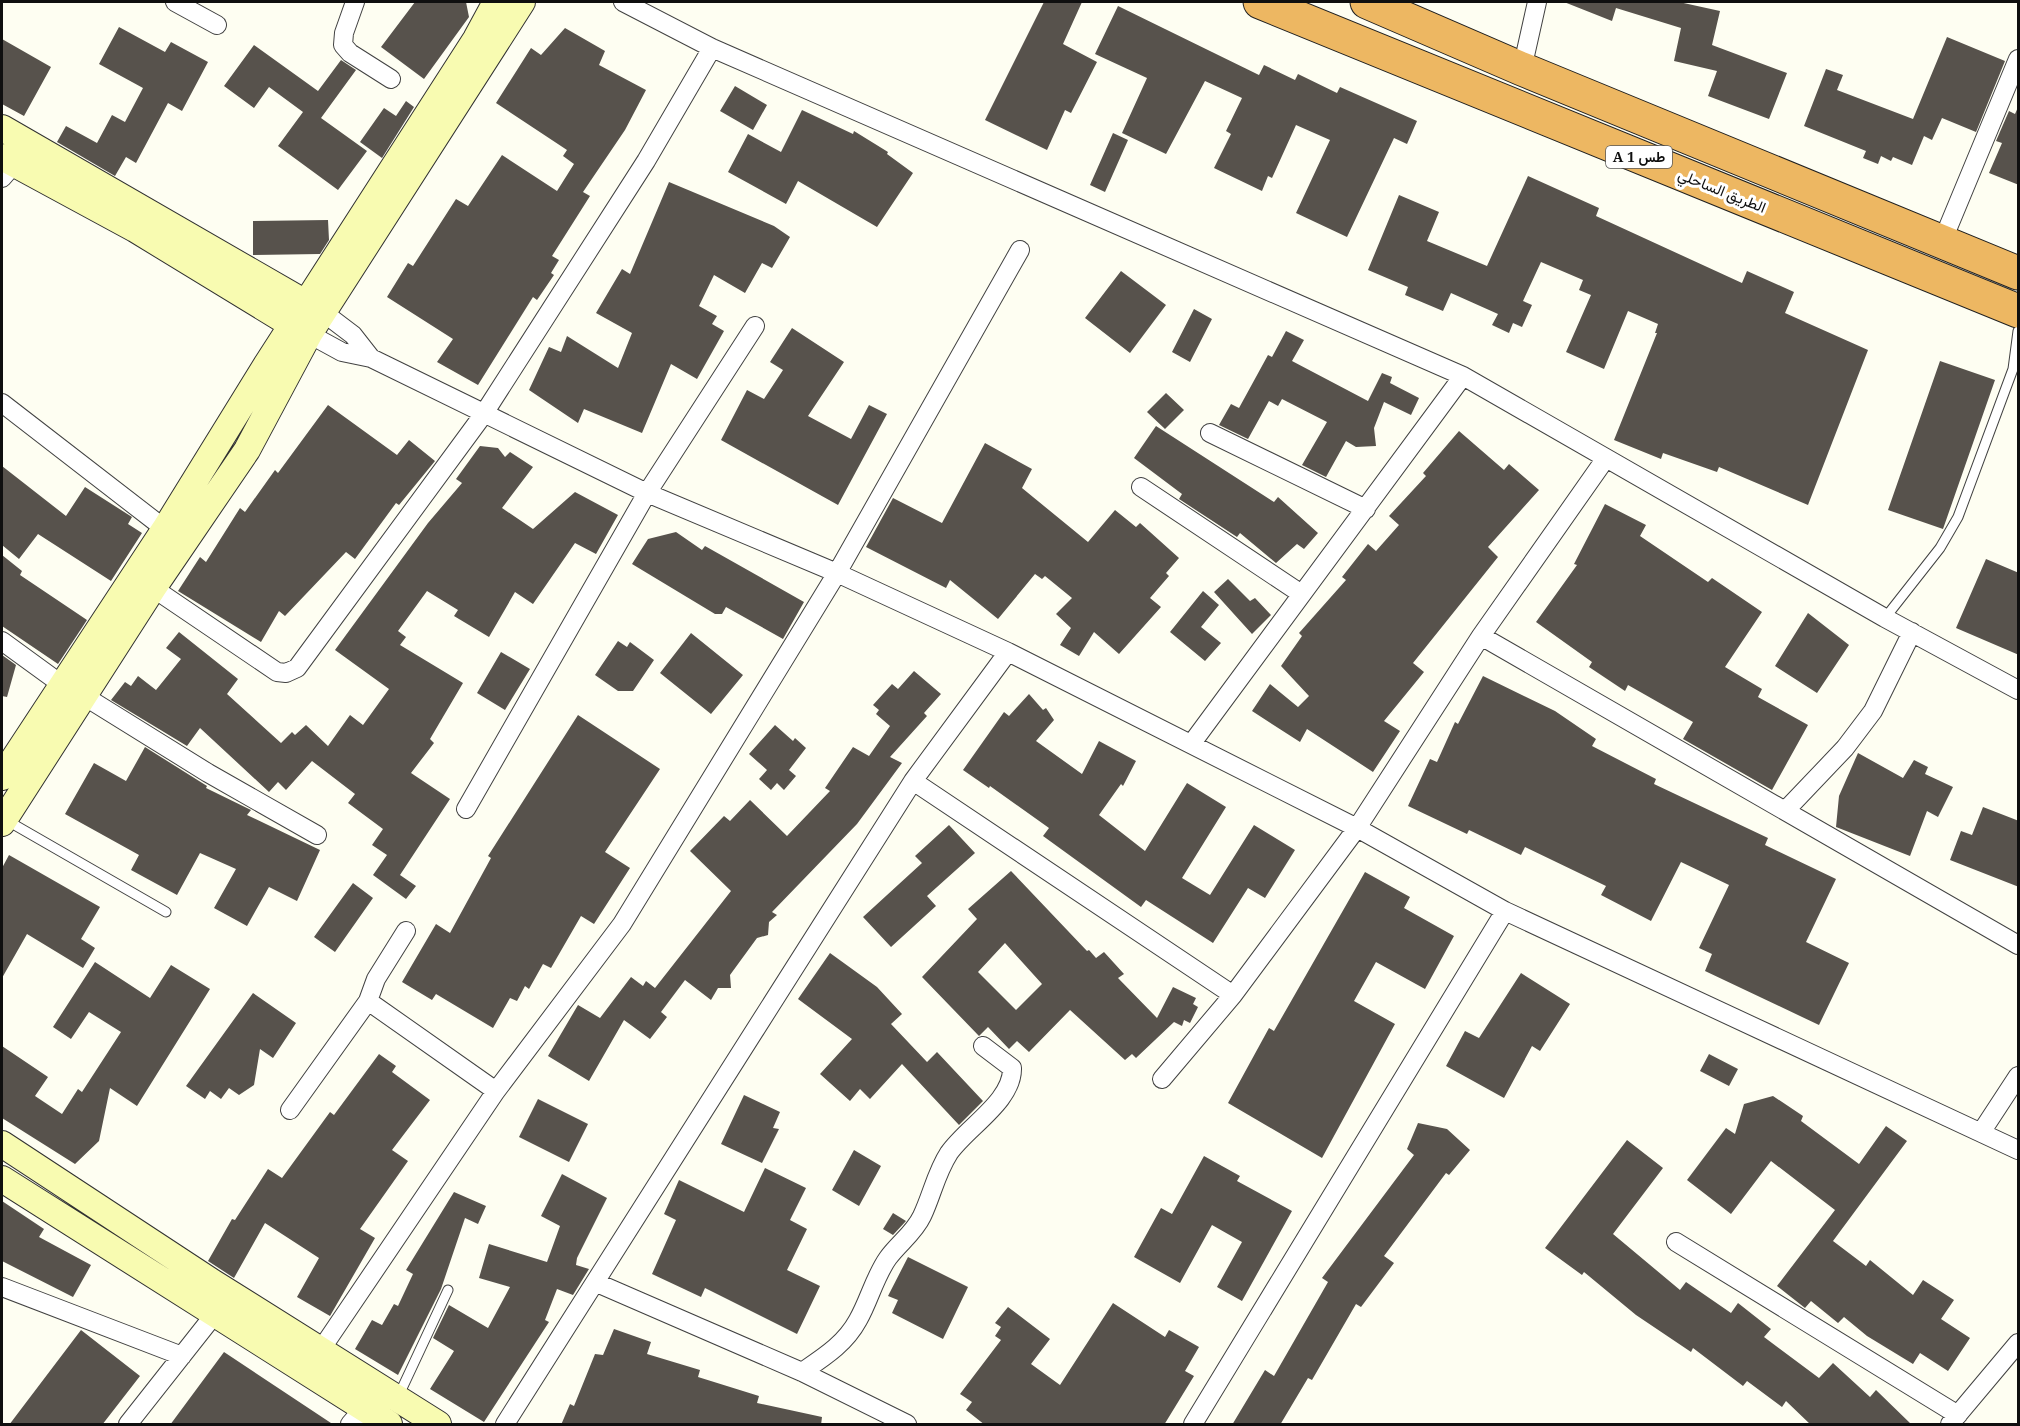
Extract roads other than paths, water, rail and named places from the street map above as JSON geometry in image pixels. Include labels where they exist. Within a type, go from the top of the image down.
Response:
[{"type":"highway","name":"الطريق الساحلي","points":[[1260,2],[2019,311]]},
{"type":"highway","name":"A 1 طس","points":[[1367,2],[1522,69],[2019,273]]},
{"type":"street","points":[[175,2],[217,25]]},
{"type":"street","points":[[355,2],[344,33],[343,45],[350,53],[391,79]]},
{"type":"street","points":[[316,308],[496,2]]},
{"type":"street","points":[[2,777],[165,529],[522,2]]},
{"type":"street","points":[[622,2],[712,48],[1463,376],[1885,618],[2019,690]]},
{"type":"street","points":[[1522,69],[1537,2]]},
{"type":"street","points":[[153,588],[277,672],[286,673],[297,668],[483,415],[640,171],[712,48]]},
{"type":"street","points":[[1942,242],[2019,60]]},
{"type":"street","points":[[2,128],[316,308],[353,336],[371,358]]},
{"type":"street","points":[[6,166],[135,229],[301,330],[342,352],[371,358],[483,415],[647,493],[837,573],[1008,652],[1357,828],[1505,911],[2019,1150]]},
{"type":"street","points":[[320,1351],[495,1091],[622,924],[837,573],[1020,250]]},
{"type":"street","points":[[466,808],[647,493],[755,326]]},
{"type":"street","points":[[3,821],[153,588],[247,450],[301,330]]},
{"type":"street","points":[[1192,743],[1300,593],[1463,376]]},
{"type":"street","points":[[2,403],[165,529]]},
{"type":"street","points":[[1210,434],[1366,508]]},
{"type":"street","points":[[1161,1079],[1233,995],[1357,828],[1481,636],[1606,458]]},
{"type":"street","points":[[1141,487],[1300,593]]},
{"type":"street","points":[[1785,811],[1845,748],[1874,711],[1912,632]]},
{"type":"street","points":[[1481,636],[2019,945]]},
{"type":"street","points":[[2,642],[61,684]]},
{"type":"street","points":[[505,1425],[913,782],[1008,652]]},
{"type":"street","points":[[84,696],[208,773],[317,835]]},
{"type":"street","points":[[913,782],[1233,995]]},
{"type":"street","points":[[1193,1425],[1505,911]]},
{"type":"street","points":[[290,1110],[368,1002],[376,979],[406,931]]},
{"type":"street","points":[[368,1002],[495,1091]]},
{"type":"street","points":[[802,1372],[847,1337],[858,1321],[887,1259],[914,1230],[922,1216],[935,1180],[950,1153],[1013,1080],[1012,1068],[983,1046]]},
{"type":"street","points":[[1982,1131],[2019,1076]]},
{"type":"street","points":[[2,1144],[438,1425]]},
{"type":"street","points":[[2,1179],[214,1316],[357,1416],[389,1425]]},
{"type":"street","points":[[1676,1242],[1954,1420],[2019,1343]]},
{"type":"street","points":[[597,1283],[802,1372],[907,1425]]},
{"type":"street","points":[[2,1287],[182,1356]]},
{"type":"street","points":[[128,1425],[214,1316]]},
{"type":"lane","points":[[1885,618],[1940,548],[1958,517],[2013,369],[2019,331]]},
{"type":"lane","points":[[3,821],[166,912]]},
{"type":"lane","points":[[397,1399],[448,1290]]}]
